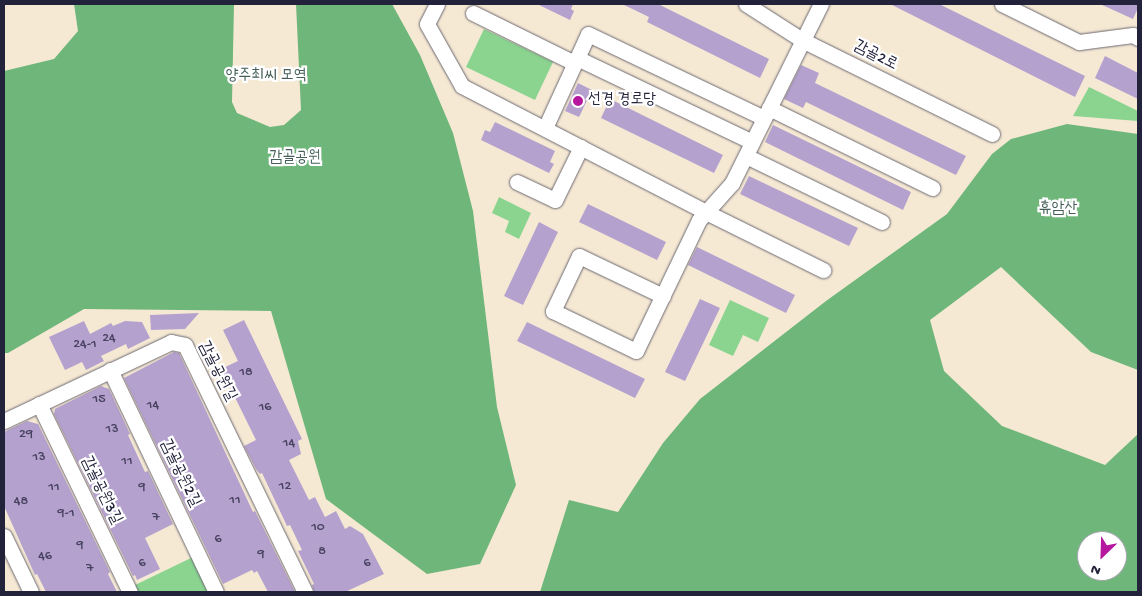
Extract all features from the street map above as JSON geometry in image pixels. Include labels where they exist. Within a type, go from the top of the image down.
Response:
[{"type":"street","points":[[437,4],[426,24],[462,86],[823,270]]},
{"type":"street","name":"감골2로","points":[[746,4],[802,40],[992,134]]},
{"type":"street","points":[[663,296],[579,256],[552,311],[636,351],[663,296],[699,220],[732,182],[746,156],[820,4]]},
{"type":"street","points":[[1002,4],[1079,42],[1133,35],[1138,38]]},
{"type":"street","points":[[473,13],[752,142]]},
{"type":"street","points":[[545,128],[588,34],[932,188]]},
{"type":"street","points":[[517,182],[555,200],[581,147]]},
{"type":"street","points":[[746,156],[882,222]]},
{"type":"street","name":"감골공원길","points":[[4,421],[171,342],[185,345],[305,592]]},
{"type":"street","name":"감골공원2길","points":[[110,370],[216,592]]},
{"type":"street","name":"감골공원3길","points":[[39,404],[130,592]]},
{"type":"street","points":[[4,536],[31,592]]},
{"type":"green space","name":"감골공원","points":[[74,4],[234,4],[232,102],[237,113],[270,127],[284,125],[301,110],[296,4],[392,4],[420,55],[453,133],[473,211],[497,407],[516,485],[480,564],[427,574],[326,499],[271,311],[84,309],[8,353],[4,353],[4,71],[54,59],[78,31]]},
{"type":"green space","points":[[484,29],[553,62],[535,100],[466,67]]},
{"type":"green space","points":[[1089,87],[1138,111],[1138,121],[1073,116]]},
{"type":"green space","name":"휴암산","points":[[1067,124],[1138,134],[1138,370],[1091,352],[1001,267],[930,320],[944,371],[1002,426],[1105,465],[1138,434],[1138,592],[540,592],[569,500],[618,512],[663,443],[700,399],[826,301],[947,214],[992,154],[1011,139]]},
{"type":"green space","points":[[499,197],[531,213],[519,239],[505,232],[509,221],[492,213]]},
{"type":"green space","points":[[730,300],[769,318],[758,342],[743,335],[733,356],[709,345]]},
{"type":"green space","points":[[193,557],[211,592],[136,592],[133,586]]},
{"type":"building","points":[[537,4],[573,4],[571,9],[574,11],[570,20]]},
{"type":"building","points":[[622,4],[658,4],[769,59],[760,78],[647,22],[649,17]]},
{"type":"building","points":[[890,4],[939,4],[1085,76],[1075,97]]},
{"type":"building","points":[[1100,4],[1138,4],[1138,8],[1133,19]]},
{"type":"building","points":[[1105,56],[1138,73],[1138,99],[1095,78]]},
{"type":"building","points":[[801,65],[819,73],[815,83],[966,156],[956,175],[806,102],[803,108],[784,99]]},
{"type":"building","name":"선경 경로당","points":[[578,83],[592,90],[579,117],[565,111]]},
{"type":"building","points":[[610,99],[723,155],[714,173],[601,118]]},
{"type":"building","points":[[495,122],[555,151],[550,162],[554,164],[549,173],[481,140],[485,130],[490,132]]},
{"type":"building","points":[[773,125],[911,192],[903,210],[765,142]]},
{"type":"building","points":[[749,176],[858,228],[849,246],[740,194]]},
{"type":"building","points":[[588,204],[666,242],[657,260],[579,222]]},
{"type":"building","points":[[539,222],[558,232],[523,305],[504,296]]},
{"type":"building","points":[[697,247],[795,295],[786,313],[688,265]]},
{"type":"building","points":[[700,299],[720,308],[685,381],[665,372]]},
{"type":"building","points":[[199,313],[185,329],[151,330],[150,315]]},
{"type":"building","points":[[244,320],[302,439],[298,441],[301,454],[289,460],[309,500],[315,497],[325,517],[336,511],[345,529],[350,526],[363,534],[384,574],[345,592],[314,592],[312,585],[314,584],[298,551],[302,550],[290,525],[287,526],[262,473],[260,474],[256,469],[244,446],[256,440],[221,369],[238,361],[223,330]]},
{"type":"building","points":[[84,321],[90,334],[111,323],[113,326],[125,321],[142,322],[150,338],[128,349],[126,344],[101,356],[104,361],[86,370],[82,362],[65,370],[49,337]]},
{"type":"building","points":[[527,322],[645,379],[635,398],[517,341]]},
{"type":"building","points":[[174,352],[179,353],[253,512],[255,511],[295,592],[268,592],[257,571],[254,573],[252,570],[223,584],[124,378]]},
{"type":"building","points":[[101,386],[109,389],[145,472],[148,471],[173,524],[145,538],[160,569],[137,580],[135,575],[133,576],[54,414],[55,409]]},
{"type":"building","points":[[27,421],[38,424],[110,572],[108,574],[117,592],[46,592],[37,574],[35,575],[4,506],[4,432]]},
{"type":"place","name":"선경 경로당","points":[[578,101]]},
{"type":"park label","name":"양주최씨 모역","points":[[266,77]]}]
